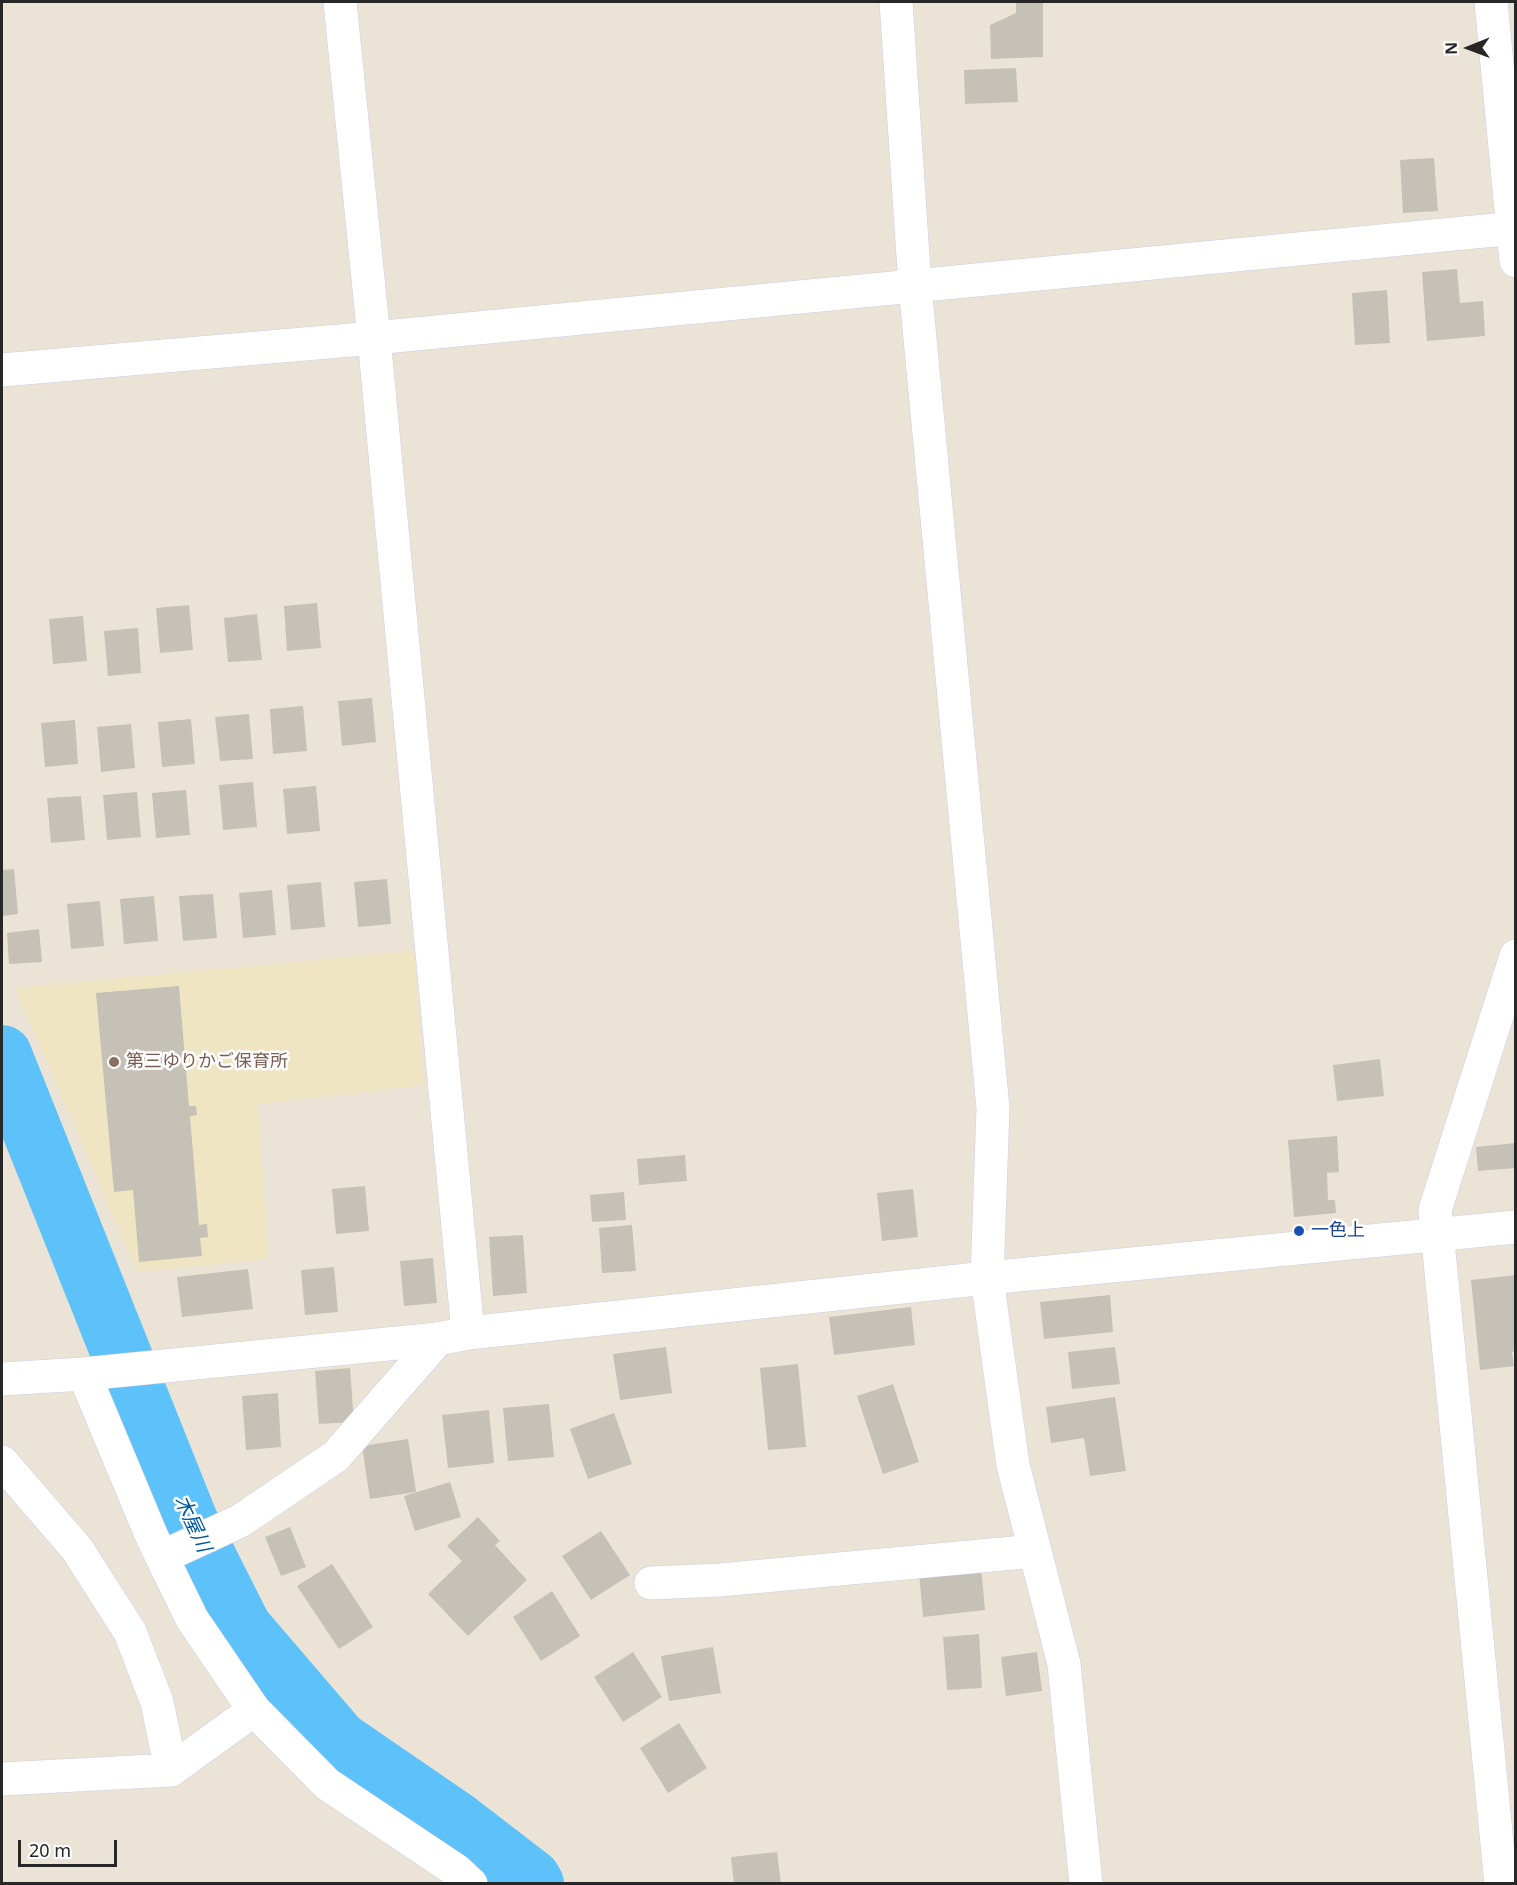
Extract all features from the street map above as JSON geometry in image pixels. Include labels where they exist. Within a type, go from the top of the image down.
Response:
[{"type":"street","points":[[174,1552],[240,1521],[336,1456],[453,1336],[374,338],[340,2]]},
{"type":"street","points":[[896,2],[915,286],[993,1108],[987,1278],[1013,1465],[1064,1664],[1086,1884]]},
{"type":"street","points":[[1491,2],[1514,228],[1515,261]]},
{"type":"street","points":[[2,370],[374,338],[1514,228]]},
{"type":"street","points":[[1501,1884],[1435,1210],[1515,956]]},
{"type":"street","points":[[2,1379],[154,1367],[987,1278],[1515,1227]]},
{"type":"street","points":[[84,1374],[152,1538],[174,1552],[192,1619],[254,1710],[327,1784],[457,1871],[471,1884]]},
{"type":"street","points":[[2,1462],[77,1549],[129,1632],[157,1702],[171,1770]]},
{"type":"street","points":[[651,1583],[720,1580],[1035,1551]]},
{"type":"street","points":[[2,1779],[171,1770],[254,1710]]},
{"type":"shaded area","points":[[414,951],[424,1085],[258,1104],[268,1259],[137,1272],[15,988]]},
{"type":"building","points":[[1016,2],[1043,2],[1043,57],[991,59],[990,25],[1016,13]]},
{"type":"building","points":[[1016,68],[1018,102],[965,104],[964,70]]},
{"type":"building","points":[[1434,158],[1438,211],[1403,213],[1400,160]]},
{"type":"building","points":[[1457,269],[1460,303],[1483,301],[1485,336],[1427,341],[1422,272]]},
{"type":"building","points":[[1387,290],[1390,343],[1355,345],[1352,293]]},
{"type":"building","points":[[317,603],[321,648],[287,651],[284,606]]},
{"type":"building","points":[[189,605],[193,650],[160,653],[156,608]]},
{"type":"building","points":[[257,614],[262,660],[228,662],[224,618]]},
{"type":"building","points":[[83,616],[87,661],[53,664],[49,619]]},
{"type":"building","points":[[138,628],[141,673],[108,676],[104,631]]},
{"type":"building","points":[[372,698],[376,742],[342,746],[338,701]]},
{"type":"building","points":[[303,706],[307,751],[273,754],[270,709]]},
{"type":"building","points":[[249,714],[253,759],[220,761],[215,717]]},
{"type":"building","points":[[191,719],[195,764],[162,767],[158,722]]},
{"type":"building","points":[[75,720],[78,764],[45,767],[41,723]]},
{"type":"building","points":[[131,724],[135,768],[101,772],[97,727]]},
{"type":"building","points":[[253,782],[257,827],[223,830],[219,785]]},
{"type":"building","points":[[316,786],[320,831],[287,834],[283,789]]},
{"type":"building","points":[[186,790],[190,835],[156,838],[152,793]]},
{"type":"building","points":[[137,792],[141,837],[107,840],[103,795]]},
{"type":"building","points":[[81,796],[85,840],[51,843],[47,798]]},
{"type":"building","points":[[14,869],[18,914],[2,916],[2,870]]},
{"type":"building","points":[[387,879],[391,924],[358,927],[354,882]]},
{"type":"building","points":[[321,882],[325,927],[291,930],[287,885]]},
{"type":"building","points":[[272,890],[276,935],[243,938],[239,893]]},
{"type":"building","points":[[213,894],[217,938],[183,941],[179,896]]},
{"type":"building","points":[[154,896],[158,941],[124,944],[120,899]]},
{"type":"building","points":[[100,901],[104,946],[71,949],[67,904]]},
{"type":"building","points":[[39,929],[42,962],[9,964],[7,933]]},
{"type":"building","points":[[179,986],[189,1106],[196,1106],[197,1115],[190,1116],[199,1225],[207,1224],[208,1237],[200,1238],[202,1256],[139,1262],[133,1190],[114,1192],[96,993]]},
{"type":"building","points":[[1380,1059],[1384,1096],[1337,1101],[1333,1065]]},
{"type":"building","points":[[1337,1136],[1339,1172],[1327,1173],[1328,1200],[1335,1200],[1336,1213],[1294,1217],[1288,1140]]},
{"type":"building","points":[[1516,1143],[1516,1168],[1478,1171],[1476,1147]]},
{"type":"building","points":[[685,1155],[687,1181],[639,1185],[637,1159]]},
{"type":"building","points":[[365,1186],[369,1231],[336,1234],[332,1189]]},
{"type":"building","points":[[913,1189],[918,1237],[882,1241],[877,1193]]},
{"type":"building","points":[[624,1192],[626,1220],[592,1222],[590,1195]]},
{"type":"building","points":[[632,1225],[636,1271],[602,1273],[599,1228]]},
{"type":"building","points":[[523,1235],[527,1293],[493,1296],[489,1237]]},
{"type":"building","points":[[433,1258],[437,1303],[404,1306],[400,1261]]},
{"type":"building","points":[[334,1267],[338,1312],[305,1315],[301,1270]]},
{"type":"building","points":[[248,1269],[253,1309],[182,1317],[177,1277]]},
{"type":"building","points":[[1516,1275],[1516,1351],[1512,1352],[1514,1366],[1480,1370],[1471,1280]]},
{"type":"building","points":[[1110,1295],[1113,1332],[1044,1339],[1040,1302]]},
{"type":"building","points":[[911,1307],[915,1345],[834,1355],[829,1317]]},
{"type":"building","points":[[666,1347],[672,1393],[620,1400],[613,1354]]},
{"type":"building","points":[[1115,1347],[1120,1384],[1072,1389],[1068,1352]]},
{"type":"building","points":[[798,1364],[806,1447],[768,1450],[760,1368]]},
{"type":"building","points":[[350,1368],[354,1422],[319,1424],[315,1371]]},
{"type":"building","points":[[893,1384],[919,1462],[883,1474],[857,1396]]},
{"type":"building","points":[[278,1393],[281,1447],[246,1450],[242,1396]]},
{"type":"building","points":[[1115,1397],[1126,1471],[1090,1476],[1084,1438],[1051,1443],[1046,1407]]},
{"type":"building","points":[[549,1404],[554,1457],[508,1461],[503,1408]]},
{"type":"building","points":[[489,1410],[494,1463],[448,1468],[442,1415]]},
{"type":"building","points":[[614,1413],[632,1464],[588,1479],[570,1429]]},
{"type":"building","points":[[408,1439],[416,1492],[370,1499],[362,1446]]},
{"type":"building","points":[[450,1482],[461,1517],[415,1531],[404,1496]]},
{"type":"building","points":[[478,1517],[500,1541],[495,1545],[527,1580],[468,1636],[428,1594],[462,1561],[447,1546]]},
{"type":"building","points":[[290,1527],[306,1567],[281,1576],[265,1537]]},
{"type":"building","points":[[601,1531],[630,1575],[591,1600],[562,1556]]},
{"type":"building","points":[[332,1564],[373,1627],[339,1649],[297,1586]]},
{"type":"building","points":[[981,1566],[985,1610],[923,1617],[919,1573]]},
{"type":"building","points":[[552,1591],[580,1636],[541,1661],[513,1617]]},
{"type":"building","points":[[979,1634],[982,1688],[947,1690],[943,1637]]},
{"type":"building","points":[[713,1647],[721,1693],[669,1701],[661,1656]]},
{"type":"building","points":[[633,1652],[662,1697],[623,1722],[594,1677]]},
{"type":"building","points":[[1037,1652],[1042,1691],[1006,1696],[1001,1657]]},
{"type":"building","points":[[679,1723],[707,1768],[668,1793],[640,1748]]},
{"type":"building","points":[[777,1852],[781,1884],[734,1884],[731,1857]]},
{"type":"waterway","name":"木屋川","points":[[2,1055],[188,1521],[242,1628],[339,1741],[457,1822],[531,1879],[534,1884]]},
{"type":"place","name":"第三ゆりかご保育所","points":[[114,1062]]},
{"type":"place","name":"一色上","points":[[1299,1231]]}]
